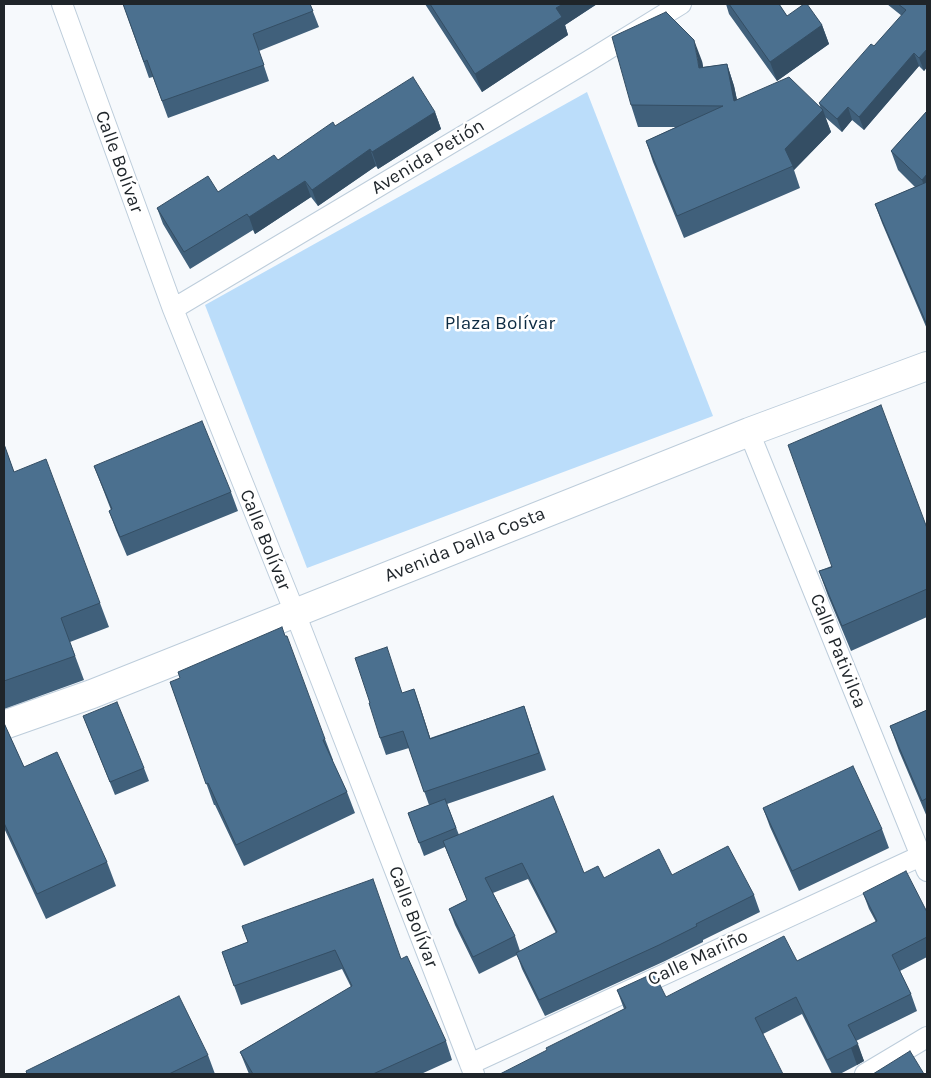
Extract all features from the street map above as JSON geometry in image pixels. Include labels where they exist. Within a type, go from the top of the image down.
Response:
[{"type":"main road","name":"Avenida Dalla Costa","points":[[4,725],[92,694],[749,432],[927,366]]},
{"type":"street","name":"Calle Bolívar","points":[[62,4],[173,309],[295,613],[472,1069]]},
{"type":"street","name":"Avenida Petión","points":[[173,309],[682,4]]},
{"type":"street","name":"Calle Pativilca","points":[[749,432],[925,860]]},
{"type":"street","name":"Calle Mariño","points":[[472,1069],[925,860]]},
{"type":"street","points":[[865,1074],[927,1037]]},
{"type":"green space","name":"Plaza Bolívar","points":[[587,92],[713,416],[307,568],[205,305]]},
{"type":"building","points":[[123,4],[310,4],[313,11],[253,34],[264,65],[162,101],[147,60],[144,62]]},
{"type":"building","points":[[430,4],[563,4],[556,8],[562,17],[475,74]]},
{"type":"building","points":[[729,4],[779,4],[787,16],[804,4],[807,4],[822,25],[770,62]]},
{"type":"building","points":[[898,4],[927,4],[927,49],[919,58],[914,53],[859,117],[848,107],[837,119],[819,103],[871,44],[874,46],[906,10]]},
{"type":"building","points":[[666,12],[694,40],[699,68],[727,64],[734,101],[789,77],[823,110],[785,149],[793,166],[677,216],[646,141],[723,106],[631,105],[612,37]]},
{"type":"building","points":[[413,77],[435,112],[372,152],[370,149],[312,190],[305,181],[249,217],[247,214],[184,252],[157,208],[208,176],[218,192],[274,155],[278,160],[333,122],[335,126]]},
{"type":"building","points":[[927,111],[927,174],[922,180],[891,151]]},
{"type":"building","points":[[927,182],[927,325],[875,204]]},
{"type":"building","points":[[881,405],[927,528],[927,589],[842,626],[819,571],[832,567],[788,445]]},
{"type":"building","points":[[202,421],[231,492],[120,537],[109,511],[112,509],[94,466]]},
{"type":"building","points":[[4,444],[14,472],[46,459],[100,603],[61,618],[75,656],[4,681]]},
{"type":"building","points":[[282,627],[325,739],[323,740],[347,792],[236,845],[208,783],[206,784],[170,682],[180,678],[178,672]]},
{"type":"building","points":[[387,647],[402,693],[414,689],[430,739],[524,706],[539,753],[424,792],[403,731],[380,738],[355,658]]},
{"type":"building","points":[[117,702],[144,768],[110,782],[83,716]]},
{"type":"building","points":[[927,710],[927,798],[922,801],[890,726]]},
{"type":"building","points":[[4,723],[24,767],[57,752],[107,862],[37,894],[4,823]]},
{"type":"building","points":[[853,766],[882,829],[792,871],[763,808]]},
{"type":"building","points":[[553,796],[584,873],[598,866],[604,878],[659,849],[672,875],[728,846],[754,895],[659,945],[539,1000],[516,953],[557,932],[522,863],[485,878],[515,936],[473,957],[449,909],[467,900],[443,841]]},
{"type":"building","points":[[445,799],[456,828],[419,843],[408,813]]},
{"type":"building","points":[[906,871],[927,912],[927,937],[892,955],[911,994],[848,1025],[858,1044],[827,1060],[796,997],[755,1018],[783,1074],[500,1074],[547,1050],[546,1048],[626,1008],[617,990],[654,973],[666,997],[784,936],[797,961],[877,921],[863,893]]},
{"type":"building","points":[[373,879],[401,959],[407,956],[446,1041],[373,1074],[253,1074],[240,1052],[352,986],[335,950],[234,986],[222,952],[248,942],[242,926]]},
{"type":"building","points":[[179,996],[208,1055],[169,1074],[27,1074],[26,1071]]},
{"type":"building","points":[[910,1051],[924,1074],[873,1074]]}]
